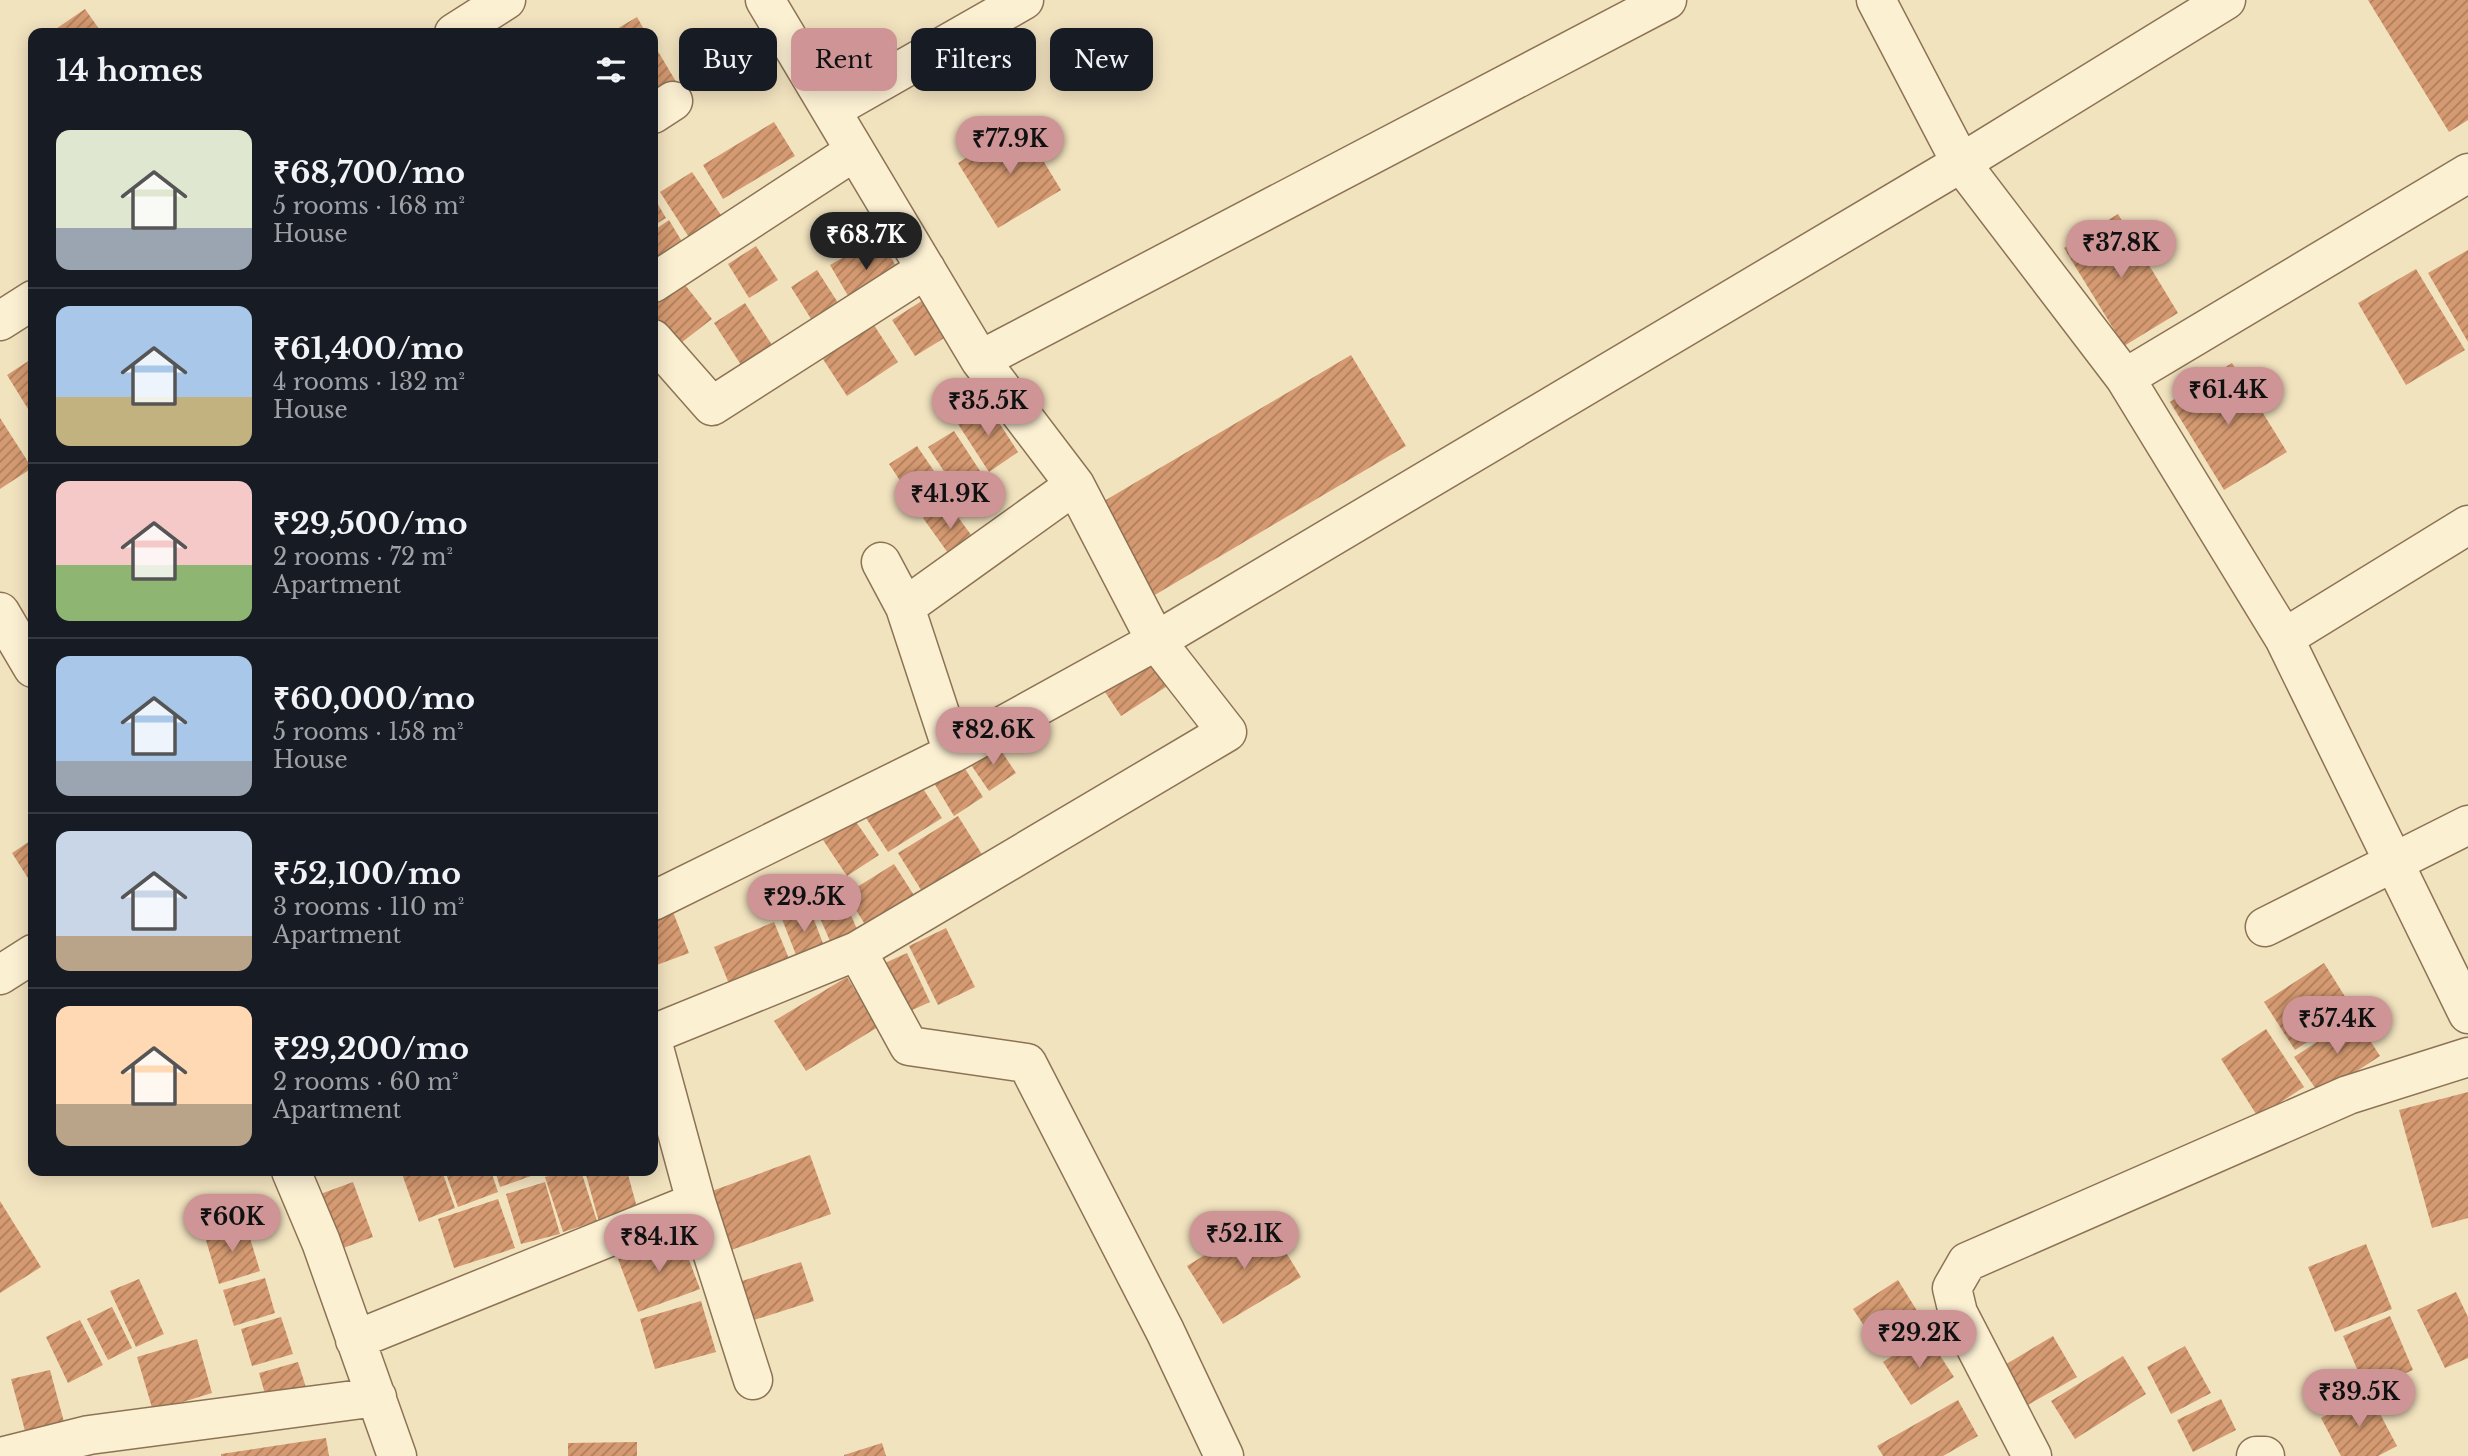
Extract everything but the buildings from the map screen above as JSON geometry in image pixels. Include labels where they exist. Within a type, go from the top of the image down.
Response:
[{"type":"street","points":[[462,28],[506,0]]},
{"type":"street","points":[[658,1032],[857,951],[1227,732],[1156,641],[1075,485],[980,360],[765,0]]},
{"type":"street","points":[[831,110],[1024,0]]},
{"type":"street","points":[[980,360],[1667,0]]},
{"type":"street","points":[[1876,0],[1961,163],[2125,378],[2284,639],[2468,1014]]},
{"type":"street","points":[[658,899],[953,753],[1156,641],[1961,163],[2226,0]]},
{"type":"street","points":[[658,280],[855,151]]},
{"type":"street","points":[[2125,378],[2468,173]]},
{"type":"street","points":[[658,345],[712,406],[926,269]]},
{"type":"street","points":[[0,321],[28,303]]},
{"type":"street","points":[[905,607],[1075,485]]},
{"type":"street","points":[[2284,639],[2468,525]]},
{"type":"street","points":[[881,562],[905,607],[953,753]]},
{"type":"street","points":[[2265,927],[2468,825]]},
{"type":"street","points":[[857,951],[909,1046],[1027,1063],[1165,1331],[1224,1456]]},
{"type":"street","points":[[0,975],[28,957]]},
{"type":"street","points":[[2032,1456],[1958,1313],[1952,1288],[1967,1262],[2348,1095],[2468,1057]]},
{"type":"street","points":[[658,1062],[696,1202],[753,1380]]},
{"type":"street","points":[[305,1176],[355,1340],[397,1456]]},
{"type":"street","points":[[355,1340],[696,1202]]},
{"type":"street","points":[[5,1456],[89,1435],[377,1397]]},
{"type":"street","points":[[2256,1456],[2265,1456]]}]
